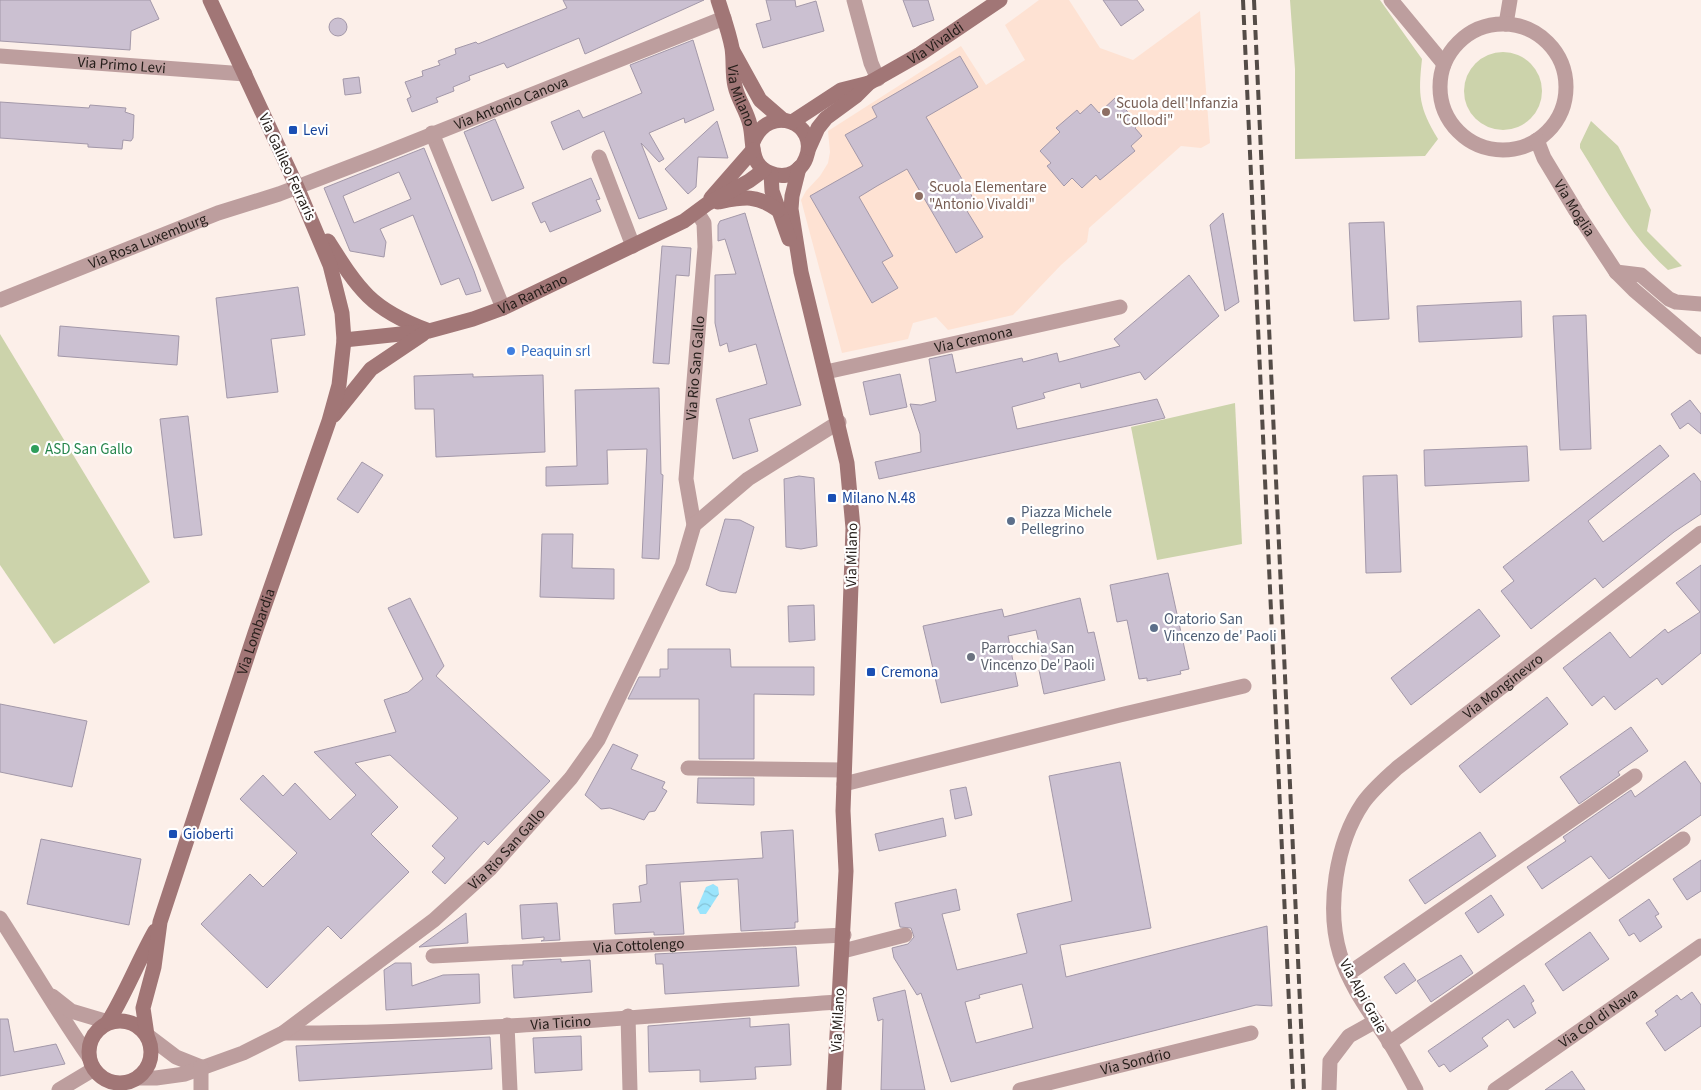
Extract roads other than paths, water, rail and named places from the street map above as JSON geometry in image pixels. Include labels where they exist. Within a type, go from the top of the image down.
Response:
[{"type":"street","name":"Via Galileo Ferraris","points":[[210,0],[307,209],[334,279],[342,313],[344,340]]},
{"type":"street","name":"Via Milano","points":[[718,0],[732,49],[734,86],[746,110],[758,164],[767,172],[778,210],[801,272]]},
{"type":"street","points":[[854,0],[874,81]]},
{"type":"street","name":"Via Vivaldi","points":[[809,148],[818,128],[826,118],[874,81],[920,54],[1000,0]]},
{"type":"street","points":[[1391,0],[1444,64]]},
{"type":"street","points":[[1506,24],[1510,0]]},
{"type":"street","name":"Via Antonio Canova","points":[[297,187],[724,18]]},
{"type":"street","points":[[1506,24],[1525,28],[1542,38],[1556,53],[1564,70],[1566,90],[1562,110],[1552,127],[1537,140],[1519,148],[1499,150],[1479,146],[1462,136],[1449,121],[1441,103],[1439,83],[1444,64],[1450,52],[1468,34],[1487,26],[1506,24]]},
{"type":"street","name":"Via Milano","points":[[732,49],[760,100],[803,131],[809,148],[808,156],[800,168],[791,203],[801,272],[839,422],[852,496],[853,528],[844,777],[846,871],[844,935],[838,1002],[834,1090]]},
{"type":"street","name":"Via Primo Levi","points":[[0,56],[245,74]]},
{"type":"street","name":"Via Vivaldi","points":[[787,121],[841,90],[874,81]]},
{"type":"street","name":"Via Milano","points":[[753,146],[760,128],[766,124],[787,121]]},
{"type":"street","points":[[432,133],[503,308]]},
{"type":"street","name":"Via Moglia","points":[[1537,140],[1544,158],[1616,272],[1634,290],[1701,347]]},
{"type":"street","name":"Via Rantano","points":[[702,208],[753,146]]},
{"type":"street","points":[[599,157],[633,246]]},
{"type":"street","points":[[767,172],[787,175],[800,168]]},
{"type":"street","name":"Via Rantano","points":[[344,340],[429,331],[473,319],[503,308],[684,221],[702,208],[767,172]]},
{"type":"street","name":"Via Rosa Luxemburg","points":[[0,300],[218,213],[297,187]]},
{"type":"street","points":[[702,208],[747,198],[759,198],[778,210]]},
{"type":"street","name":"Via Rio San Gallo","points":[[134,1083],[185,1074],[243,1053],[283,1032],[434,920],[490,869],[571,778],[598,740],[682,566],[694,525],[686,479],[705,247],[702,208]]},
{"type":"street","points":[[307,209],[353,280],[368,298],[392,314],[429,331]]},
{"type":"street","points":[[1616,272],[1641,275],[1669,299],[1676,302],[1701,304]]},
{"type":"street","name":"Via Cremona","points":[[826,372],[1120,307]]},
{"type":"street","name":"Via Rantano","points":[[329,421],[371,368],[429,331]]},
{"type":"street","name":"Via Lombardia","points":[[147,1035],[143,1008],[154,967],[160,922],[258,624],[329,421],[339,385],[344,340]]},
{"type":"street","points":[[694,525],[748,480],[839,422]]},
{"type":"street","name":"Via Monginevro","points":[[1339,865],[1353,820],[1375,788],[1397,768],[1701,533]]},
{"type":"street","points":[[688,768],[844,777],[1244,686]]},
{"type":"street","points":[[1348,974],[1635,776]]},
{"type":"street","points":[[1390,1043],[1683,839]]},
{"type":"street","name":"Via Alpi Graie","points":[[1339,865],[1335,892],[1335,933],[1340,955],[1348,974],[1416,1090]]},
{"type":"street","points":[[0,918],[49,993],[55,1008],[98,1074],[117,1083],[134,1083],[148,1067],[151,1058],[152,1047],[147,1035]]},
{"type":"street","name":"Via Lombardia","points":[[108,1022],[126,993],[137,962],[160,922]]},
{"type":"street","name":"Via Cottolengo","points":[[433,956],[844,935]]},
{"type":"street","points":[[843,951],[905,935]]},
{"type":"street","name":"Via Col di Nava","points":[[1495,1090],[1701,946]]},
{"type":"street","points":[[49,993],[71,1011],[108,1022],[121,1020],[132,1022],[176,1056],[201,1067],[201,1090]]},
{"type":"street","name":"Via Ticino","points":[[283,1032],[350,1033],[507,1025],[838,1002]]},
{"type":"street","points":[[628,1016],[630,1090]]},
{"type":"street","points":[[1329,1090],[1330,1061],[1349,1036],[1376,1021]]},
{"type":"street","points":[[98,1074],[89,1049],[94,1034],[108,1022]]},
{"type":"street","points":[[507,1025],[510,1090]]},
{"type":"street","name":"Via Sondrio","points":[[1020,1090],[1251,1032]]},
{"type":"street","points":[[59,1090],[98,1074]]},
{"type":"water","points":[[713,884],[718,887],[719,894],[706,914],[700,914],[697,908],[706,887]]},
{"type":"railway","points":[[1243,0],[1293,1090]]},
{"type":"railway","points":[[1254,0],[1304,1090]]},
{"type":"place","name":"Scuola dell'Infanzia \"Collodi\"","points":[[1106,112]]},
{"type":"place","name":"Levi","points":[[293,130]]},
{"type":"place","name":"Scuola Elementare \"Antonio Vivaldi\"","points":[[919,196]]},
{"type":"place","name":"Peaquin srl","points":[[511,351]]},
{"type":"place","name":"ASD San Gallo","points":[[35,449]]},
{"type":"place","name":"Milano N.48","points":[[832,498]]},
{"type":"place","name":"Piazza Michele Pellegrino","points":[[1011,521]]},
{"type":"place","name":"Oratorio San Vincenzo de' Paoli","points":[[1154,628]]},
{"type":"place","name":"Parrocchia San Vincenzo De' Paoli","points":[[971,657]]},
{"type":"place","name":"Cremona","points":[[871,672]]},
{"type":"place","name":"Gioberti","points":[[173,834]]}]
